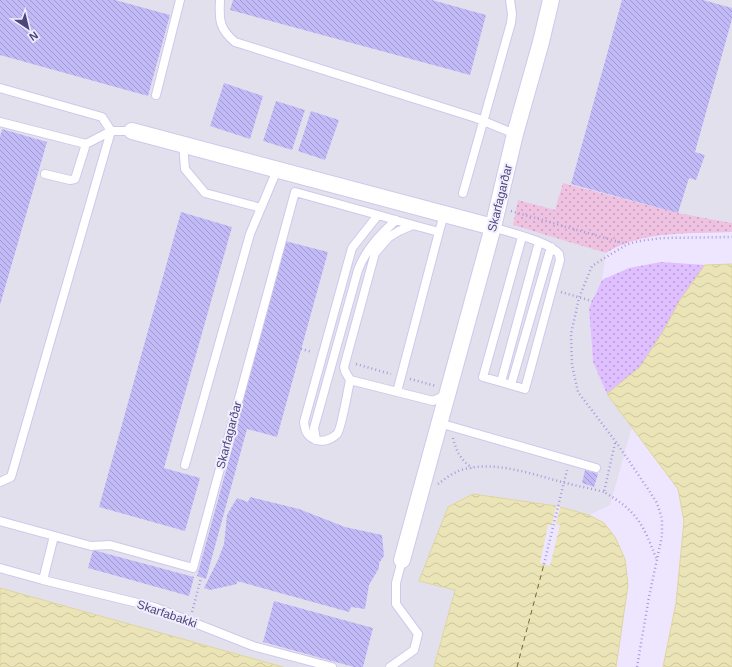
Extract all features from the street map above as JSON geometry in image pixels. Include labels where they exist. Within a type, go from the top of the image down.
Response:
[{"type":"street","name":"Skarfagarðar","points":[[402,560],[493,227],[515,134],[541,42],[551,0]]},
{"type":"street","points":[[132,131],[493,227]]},
{"type":"lane","points":[[156,95],[180,0]]},
{"type":"lane","points":[[220,0],[220,23],[228,36],[235,42],[483,120],[515,134]]},
{"type":"lane","points":[[463,193],[511,23],[512,14],[510,0]]},
{"type":"lane","points":[[0,88],[102,117],[111,131],[11,477],[0,482]]},
{"type":"lane","points":[[0,122],[86,144],[111,131],[132,131]]},
{"type":"lane","points":[[45,174],[70,180],[75,179],[86,144]]},
{"type":"lane","points":[[183,144],[185,169],[205,193],[261,208]]},
{"type":"lane","points":[[185,465],[250,234],[277,170]]},
{"type":"lane","name":"Skarfagarðar","points":[[0,521],[91,546],[110,545],[193,568],[295,192],[439,232]]},
{"type":"lane","points":[[397,392],[444,214]]},
{"type":"lane","points":[[378,215],[352,248],[304,422],[305,430],[309,436],[316,440],[324,441],[338,434],[341,426],[350,380],[344,367],[375,253],[389,237],[413,225]]},
{"type":"lane","points":[[316,440],[314,428],[360,263],[363,256],[380,235],[396,220]]},
{"type":"lane","points":[[493,227],[539,242],[551,247],[559,254],[560,260],[525,389],[483,378],[522,237]]},
{"type":"lane","points":[[501,382],[539,242]]},
{"type":"lane","points":[[511,385],[551,247]]},
{"type":"lane","points":[[350,380],[433,401],[446,396]]},
{"type":"lane","points":[[439,423],[596,468]]},
{"type":"lane","points":[[43,580],[54,536]]},
{"type":"lane","points":[[390,667],[414,650],[418,634],[396,604],[396,583],[402,560]]},
{"type":"lane","name":"Skarfabakki","points":[[0,568],[154,607],[253,646],[332,667]]},
{"type":"path","points":[[511,211],[620,241],[627,245]]},
{"type":"path","points":[[637,667],[649,597],[662,536],[662,518],[657,503],[616,442],[578,392],[572,365],[571,334],[579,298],[592,266],[627,245],[639,241],[662,238],[732,237]]},
{"type":"path","points":[[552,289],[595,302]]},
{"type":"path","points":[[301,349],[323,355]]},
{"type":"path","points":[[346,361],[436,386],[438,379]]},
{"type":"path","points":[[453,438],[455,449],[461,459],[472,468]]},
{"type":"path","points":[[604,492],[616,442]]},
{"type":"path","points":[[544,564],[569,460]]},
{"type":"path","points":[[437,485],[448,477],[464,469],[499,468],[526,472],[564,483],[604,492],[619,501],[631,511],[645,529],[657,559]]},
{"type":"path","points":[[189,621],[201,578]]},
{"type":"shaded area","points":[[0,0],[732,0],[732,223],[678,213],[563,183],[555,211],[519,200],[570,242],[606,253],[602,280],[589,308],[593,362],[607,394],[632,427],[610,505],[589,515],[556,506],[419,581],[455,590],[434,667],[283,667],[0,588]]},
{"type":"shaded area","points":[[563,183],[678,213],[732,223],[732,232],[684,233],[651,237],[635,240],[606,253],[513,225],[518,200],[555,210]]},
{"type":"sand","points":[[661,262],[705,265],[680,300],[664,330],[640,367],[607,394],[593,362],[589,308],[602,280],[629,268]]},
{"type":"water","points":[[732,264],[732,667],[663,667],[676,603],[684,521],[678,489],[607,394],[640,367],[664,330],[680,300],[705,265]]},
{"type":"water","points":[[473,494],[556,506],[589,515],[604,523],[615,537],[625,559],[628,585],[616,667],[434,667],[455,590],[419,581],[448,507]]},
{"type":"water","points":[[0,588],[283,667],[0,667]]},
{"type":"pier","points":[[556,506],[560,507],[556,524],[560,525],[550,566],[540,563],[548,525],[552,525]]},
{"type":"building","points":[[0,0],[115,0],[170,15],[148,96],[0,55]]},
{"type":"building","points":[[233,0],[432,0],[486,15],[470,75],[230,10]]},
{"type":"building","points":[[622,0],[703,0],[732,8],[732,19],[695,152],[705,155],[696,180],[689,178],[678,213],[571,184]]},
{"type":"building","points":[[224,83],[263,96],[250,139],[210,126]]},
{"type":"building","points":[[276,101],[305,110],[292,150],[263,141]]},
{"type":"building","points":[[311,111],[339,120],[325,160],[298,151]]},
{"type":"building","points":[[2,129],[47,142],[0,305],[0,137]]},
{"type":"building","points":[[181,212],[232,227],[164,468],[200,478],[185,531],[99,507]]},
{"type":"building","points":[[285,241],[328,252],[277,437],[247,429],[206,579],[197,576],[238,427],[234,426]]},
{"type":"building","points":[[585,470],[598,474],[594,487],[582,483]]},
{"type":"building","points":[[250,497],[299,509],[345,527],[382,535],[384,556],[379,563],[379,568],[369,585],[365,609],[351,607],[349,612],[237,581],[237,584],[210,590],[204,588],[224,544],[227,515],[237,498],[248,502]]},
{"type":"building","points":[[93,550],[194,577],[189,596],[88,568]]},
{"type":"building","points":[[274,601],[373,628],[363,667],[354,667],[263,642]]},
{"type":"ferry route","points":[[517,667],[544,564]]}]
